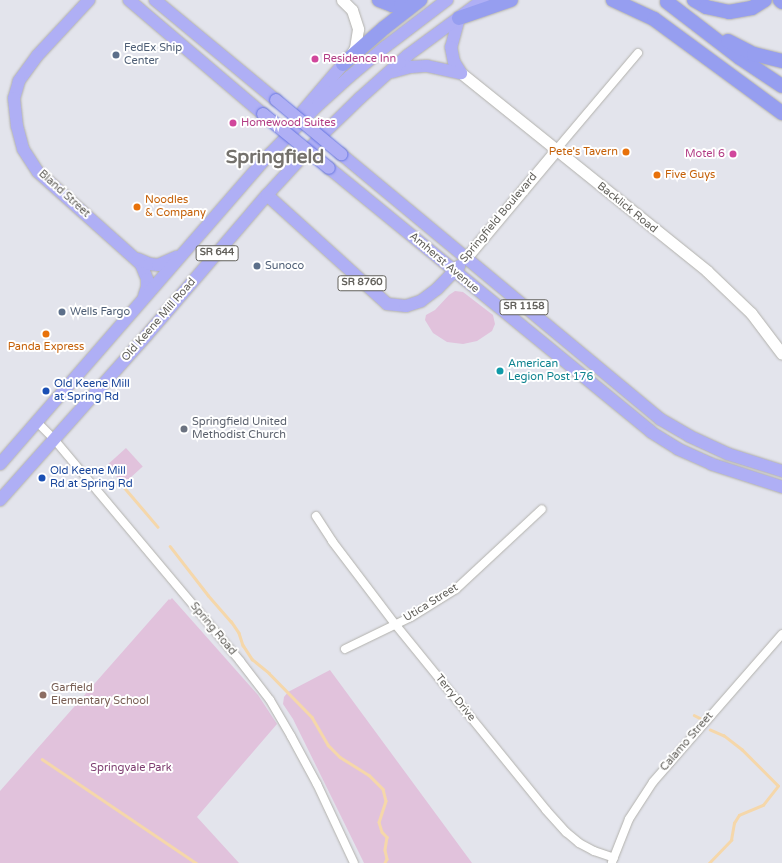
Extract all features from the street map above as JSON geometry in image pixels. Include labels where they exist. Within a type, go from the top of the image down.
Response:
[{"type":"highway","points":[[379,0],[392,5],[402,6],[420,0]]},
{"type":"highway","points":[[344,64],[384,28],[420,0]]},
{"type":"highway","points":[[459,18],[511,0]]},
{"type":"highway","points":[[613,0],[654,18],[779,112]]},
{"type":"highway","points":[[694,0],[706,8],[729,12],[752,8],[765,0]]},
{"type":"highway","points":[[666,1],[737,46],[754,54],[782,61]]},
{"type":"highway","points":[[666,1],[740,58],[782,86]]},
{"type":"main road","name":"Bland Street","points":[[90,0],[37,56],[19,81],[14,98],[17,126],[23,149],[38,172],[136,257]]},
{"type":"main road","name":"Amherst Avenue","points":[[129,0],[263,114],[651,432],[678,448],[711,464],[782,487]]},
{"type":"main road","name":"Amherst Avenue","points":[[155,0],[465,259],[660,419],[688,436],[722,452],[782,471]]},
{"type":"main road","points":[[269,155],[315,96],[344,64],[355,48],[358,29],[352,10],[342,0]]},
{"type":"main road","name":"SR 644","points":[[0,464],[269,155],[318,105],[355,72],[417,21],[447,0]]},
{"type":"main road","name":"Old Keene Mill Road","points":[[0,500],[53,438],[146,336],[267,195],[324,133],[388,73],[483,0]]},
{"type":"main road","points":[[459,18],[451,47],[454,62],[461,74]]},
{"type":"main road","points":[[388,73],[411,67],[427,66],[461,74]]},
{"type":"main road","name":"Backlick Road","points":[[461,74],[728,290],[751,313],[782,354]]},
{"type":"main road","name":"Springfield Boulevard","points":[[267,195],[366,287],[387,304],[406,306],[421,301],[437,289],[454,272],[556,150]]},
{"type":"main road","points":[[136,257],[150,264],[158,265],[184,252]]},
{"type":"main road","points":[[136,257],[144,267],[147,279],[147,287],[143,299]]},
{"type":"street","name":"Springfield Boulevard","points":[[556,150],[638,53]]},
{"type":"street","name":"Spring Road","points":[[36,421],[53,438],[240,661],[270,700],[317,784],[354,863]]},
{"type":"street","name":"Utica Street","points":[[345,649],[417,613],[456,589],[542,509]]},
{"type":"street","name":"Terry Drive","points":[[316,516],[332,541],[395,624],[560,826],[584,846],[613,861]]},
{"type":"street","name":"Calamo Street","points":[[613,861],[629,819],[653,782],[782,634]]},
{"type":"green space","points":[[455,291],[463,292],[493,315],[495,324],[492,331],[477,341],[463,344],[447,342],[433,333],[425,320],[426,315],[435,310],[449,295]]},
{"type":"green space","points":[[126,448],[143,467],[123,484],[107,465]]},
{"type":"green space","name":"Springvale Park","points":[[172,598],[258,695],[277,724],[197,817],[239,863],[0,863],[0,791],[169,599],[170,600]]},
{"type":"green space","points":[[330,670],[472,863],[364,863],[293,719],[283,704],[284,697],[288,692]]},
{"type":"waterway","points":[[124,487],[158,527]]},
{"type":"waterway","points":[[170,546],[208,595],[231,621],[252,659],[269,673],[312,717],[328,745],[340,757],[369,775],[383,789],[386,801],[379,822],[382,832],[387,837],[385,850],[387,859],[385,863]]},
{"type":"waterway","points":[[694,715],[700,718]]},
{"type":"waterway","points":[[709,863],[731,840],[734,823],[739,815],[763,805],[778,786],[742,750],[724,736],[710,730]]},
{"type":"waterway","points":[[42,759],[196,863]]},
{"type":"place","name":"FedEx Ship Center","points":[[116,55]]},
{"type":"place","name":"Residence Inn","points":[[315,59]]},
{"type":"place","name":"Homewood Suites","points":[[233,123]]},
{"type":"place","name":"Pete's Tavern","points":[[626,152]]},
{"type":"place","name":"Motel 6","points":[[733,154]]},
{"type":"place","name":"Five Guys","points":[[657,175]]},
{"type":"place","name":"Noodles & Company","points":[[137,207]]},
{"type":"place","name":"Sunoco","points":[[257,266]]},
{"type":"place","name":"Wells Fargo","points":[[62,312]]},
{"type":"place","name":"Panda Express","points":[[46,334]]},
{"type":"place","name":"American Legion Post 176","points":[[500,371]]},
{"type":"place","name":"Old Keene Mill at Spring Rd","points":[[46,391]]},
{"type":"place","name":"Springfield United Methodist Church","points":[[184,429]]},
{"type":"place","name":"Old Keene Mill Rd at Spring Rd","points":[[42,478]]},
{"type":"place","name":"Garfield Elementary School","points":[[43,695]]},
{"type":"district","name":"Springfield","points":[[275,158]]}]
